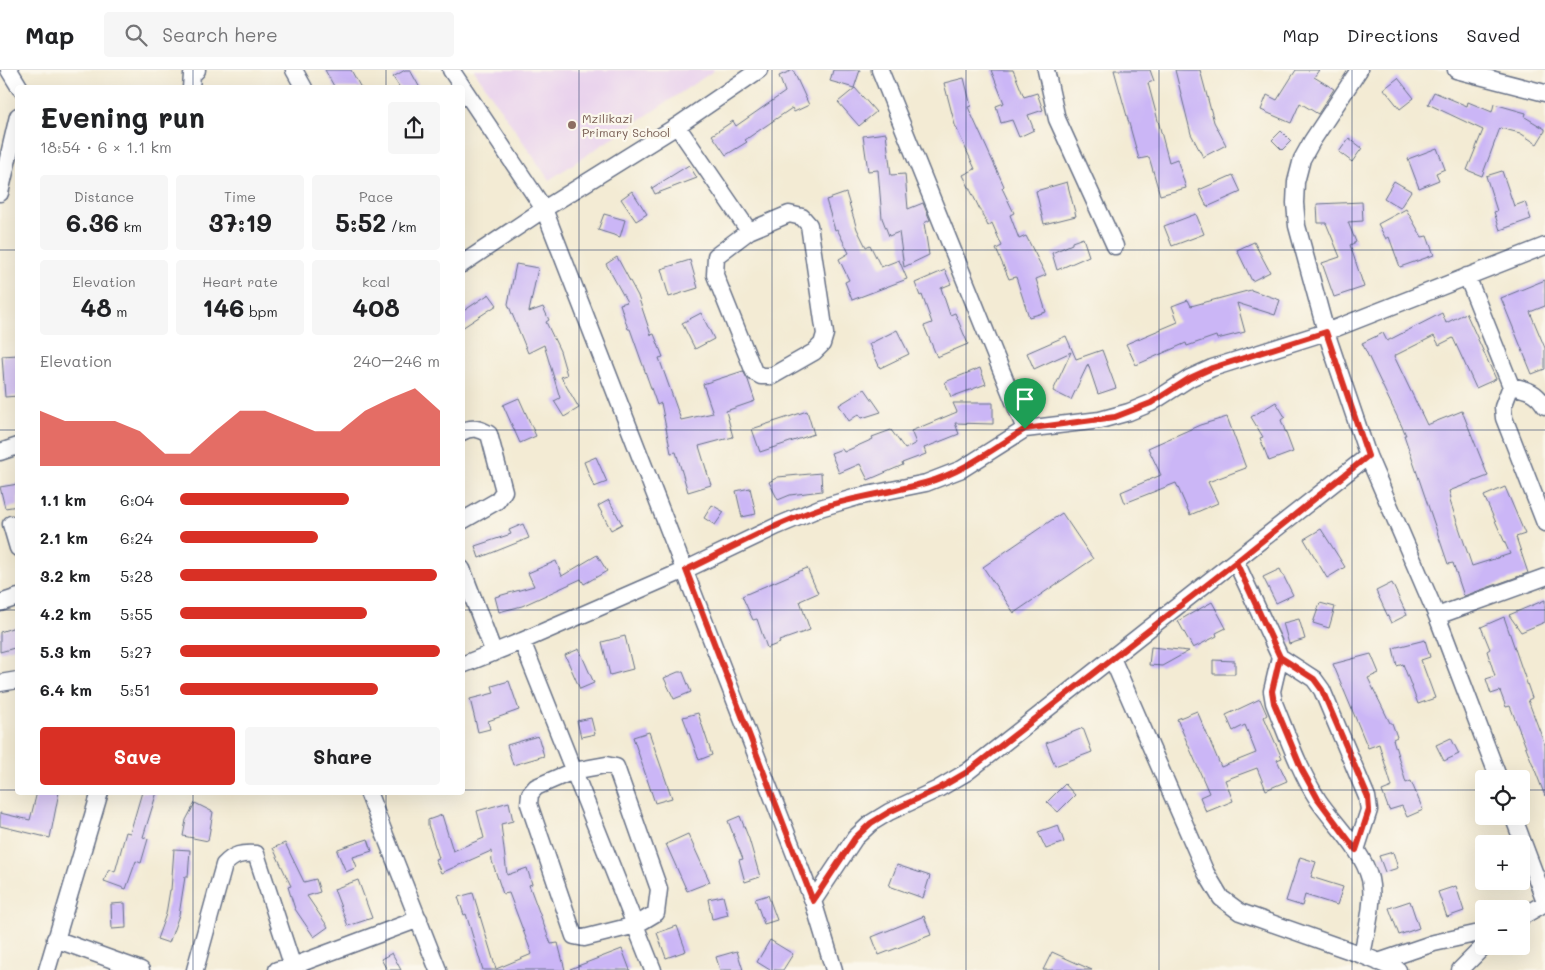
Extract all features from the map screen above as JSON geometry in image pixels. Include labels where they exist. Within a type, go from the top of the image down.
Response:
[{"type":"street","points":[[9,70],[18,85]]},
{"type":"street","points":[[191,85],[192,74],[196,70]]},
{"type":"street","points":[[294,70],[302,85]]},
{"type":"street","points":[[451,70],[461,85]]},
{"type":"street","points":[[465,262],[544,209],[677,126],[759,70]]},
{"type":"street","points":[[880,70],[1025,429]]},
{"type":"street","points":[[1046,70],[1057,119],[1114,246]]},
{"type":"street","points":[[1359,70],[1302,159],[1296,182],[1297,226],[1326,332],[1368,456],[1437,616],[1496,770]]},
{"type":"street","points":[[1456,70],[1545,92]]},
{"type":"street","points":[[465,91],[544,209],[686,570],[813,901],[834,970]]},
{"type":"street","points":[[677,126],[748,231]]},
{"type":"street","points":[[0,193],[15,129]]},
{"type":"street","points":[[789,214],[802,217],[809,225],[825,334],[822,344],[814,352],[772,376],[761,376],[754,372],[715,275],[716,256],[748,231],[789,214]]},
{"type":"street","points":[[465,664],[686,570],[820,508],[857,497],[926,483],[962,469],[1025,429],[1115,417],[1151,403],[1190,378],[1212,368],[1326,332],[1545,246]]},
{"type":"street","points":[[1467,276],[1511,386],[1503,407],[1504,418],[1545,522]]},
{"type":"street","points":[[1511,386],[1528,390],[1537,395],[1545,406]]},
{"type":"street","points":[[465,430],[468,428],[480,429],[489,434],[504,492],[497,501],[465,518]]},
{"type":"street","points":[[0,452],[15,447]]},
{"type":"street","points":[[813,901],[855,838],[871,823],[967,772],[1236,562],[1368,456]]},
{"type":"street","points":[[10,525],[15,539]]},
{"type":"street","points":[[1236,562],[1280,657],[1314,679],[1322,690],[1368,797],[1369,810],[1356,850]]},
{"type":"street","points":[[465,577],[494,653]]},
{"type":"street","points":[[1437,616],[1545,577]]},
{"type":"street","points":[[0,603],[15,598]]},
{"type":"street","points":[[522,641],[653,970]]},
{"type":"street","points":[[1280,657],[1272,691],[1274,703],[1302,770],[1318,799],[1356,850],[1370,880],[1370,910],[1362,955]]},
{"type":"street","points":[[1112,658],[1206,873],[1221,898],[1240,912],[1362,955],[1398,970]]},
{"type":"street","points":[[0,683],[15,680]]},
{"type":"street","points":[[606,764],[616,767],[659,889],[656,914],[636,925],[584,938],[574,936],[529,804],[530,794],[536,787],[573,770],[606,764]]},
{"type":"street","points":[[47,970],[99,795]]},
{"type":"street","points":[[369,795],[438,970]]},
{"type":"street","points":[[1516,825],[1545,902],[1530,911]]},
{"type":"street","points":[[194,970],[224,865],[231,857],[241,853],[256,854],[288,969],[419,919]]},
{"type":"street","points":[[1378,962],[1434,943],[1475,934]]},
{"type":"street","points":[[55,939],[141,970]]},
{"type":"street","points":[[1460,970],[1475,955]]},
{"type":"shaded area","name":"Mzilikazi Primary School","points":[[474,70],[715,70],[549,180]]},
{"type":"building","points":[[325,70],[351,70],[359,85],[333,85]]},
{"type":"building","points":[[405,70],[410,70],[418,85],[398,85],[393,77]]},
{"type":"building","points":[[793,70],[809,105],[794,112],[792,108],[745,140],[747,142],[726,155],[712,135],[733,121],[736,126],[785,92],[779,76]]},
{"type":"building","points":[[833,70],[860,70],[854,88],[830,81]]},
{"type":"building","points":[[991,70],[1013,70],[1024,97],[1037,93],[1043,110],[1028,115],[1034,130],[1019,137],[1012,120],[1001,123],[996,106],[1004,103]]},
{"type":"building","points":[[1114,70],[1150,70],[1154,81],[1148,83],[1169,162],[1177,159],[1186,188],[1160,195],[1149,157],[1139,159]]},
{"type":"building","points":[[1175,70],[1200,70],[1214,122],[1226,145],[1203,157],[1191,134]]},
{"type":"building","points":[[1296,70],[1319,70],[1314,77],[1334,89],[1318,114],[1300,103],[1291,123],[1261,110],[1267,95],[1277,100]]},
{"type":"building","points":[[964,78],[971,106],[968,107],[1004,186],[1002,188],[1014,213],[1010,215],[1019,239],[1026,236],[1046,275],[1036,279],[1046,312],[1029,317],[1016,277],[1009,279],[996,249],[1002,246],[992,223],[988,226],[963,175],[975,169],[955,125],[944,83]]},
{"type":"building","points":[[1398,78],[1414,98],[1400,109],[1384,89]]},
{"type":"building","points":[[855,88],[876,112],[859,126],[838,102]]},
{"type":"building","points":[[1434,92],[1467,106],[1468,102],[1492,112],[1494,104],[1526,113],[1525,117],[1545,129],[1545,131],[1537,144],[1520,133],[1500,128],[1482,176],[1467,170],[1483,130],[1428,104]]},
{"type":"building","points":[[1281,131],[1291,141],[1282,150],[1272,140]]},
{"type":"building","points":[[886,133],[891,175],[905,174],[908,209],[923,203],[930,220],[924,223],[929,255],[904,267],[899,232],[889,236],[882,218],[878,170],[868,171],[863,136]]},
{"type":"building","points":[[1349,138],[1362,148],[1352,162],[1339,152]]},
{"type":"building","points":[[1437,148],[1445,169],[1436,173],[1439,180],[1419,188],[1408,159]]},
{"type":"building","points":[[689,165],[697,178],[655,194],[652,188]]},
{"type":"building","points":[[1502,171],[1514,206],[1525,202],[1531,219],[1500,230],[1494,212],[1497,211],[1486,176]]},
{"type":"building","points":[[1233,175],[1241,192],[1207,207],[1199,190]]},
{"type":"building","points":[[1394,181],[1411,191],[1400,208],[1384,198]]},
{"type":"building","points":[[1067,182],[1076,216],[1044,224],[1036,191]]},
{"type":"building","points":[[632,191],[647,214],[636,221],[621,199]]},
{"type":"building","points":[[846,193],[857,229],[866,247],[870,245],[881,267],[899,260],[907,279],[852,300],[845,282],[849,280],[839,259],[849,253],[837,229],[835,230],[826,200]]},
{"type":"building","points":[[1362,202],[1363,221],[1348,222],[1356,242],[1350,245],[1364,287],[1334,297],[1322,263],[1340,257],[1326,223],[1318,223],[1317,204]]},
{"type":"building","points":[[1406,209],[1422,237],[1427,236],[1434,255],[1400,267],[1389,237],[1386,239],[1378,224]]},
{"type":"building","points":[[604,214],[625,220],[620,237],[598,230]]},
{"type":"building","points":[[1196,214],[1204,234],[1172,246],[1164,226]]},
{"type":"building","points":[[1083,238],[1089,256],[1057,270],[1052,253]]},
{"type":"building","points":[[1254,242],[1270,272],[1252,281],[1237,250]]},
{"type":"building","points":[[617,257],[638,296],[651,335],[654,334],[663,357],[659,358],[681,420],[713,413],[703,384],[743,371],[748,380],[755,401],[726,411],[733,437],[699,446],[711,485],[688,492],[676,452],[671,453],[661,403],[657,405],[620,304],[627,302],[606,264]]},
{"type":"building","points":[[690,260],[698,288],[669,297],[661,269]]},
{"type":"building","points":[[516,264],[538,268],[529,312],[543,307],[549,320],[546,322],[560,351],[567,375],[561,377],[579,408],[564,417],[554,401],[560,398],[544,345],[528,353],[508,304]]},
{"type":"building","points":[[945,270],[951,284],[941,288],[950,315],[955,313],[968,344],[937,357],[924,326],[932,323],[922,295],[920,296],[915,283]]},
{"type":"building","points":[[1545,280],[1545,306],[1530,312],[1545,348],[1545,369],[1532,374],[1501,298]]},
{"type":"building","points":[[1251,290],[1280,300],[1275,315],[1237,303],[1245,332],[1217,339],[1216,336],[1187,346],[1186,343],[1136,365],[1126,344],[1178,322],[1172,306],[1188,300],[1191,306]]},
{"type":"building","points":[[489,294],[497,305],[465,326],[465,310]]},
{"type":"building","points":[[701,313],[714,339],[695,349],[682,323]]},
{"type":"building","points":[[1442,313],[1446,323],[1466,313],[1496,379],[1476,388],[1453,338],[1439,345],[1434,336],[1394,356],[1427,425],[1462,411],[1488,476],[1449,491],[1451,498],[1449,498],[1472,566],[1510,554],[1484,496],[1505,487],[1525,534],[1516,537],[1528,573],[1464,596],[1453,563],[1448,564],[1404,435],[1406,435],[1362,343],[1383,333],[1387,341]]},
{"type":"building","points":[[897,330],[909,354],[880,368],[869,344]]},
{"type":"building","points":[[1066,336],[1076,359],[1102,350],[1116,388],[1098,394],[1088,364],[1071,400],[1053,391],[1071,352],[1034,369],[1027,353]]},
{"type":"building","points":[[15,355],[15,396],[5,397],[2,356]]},
{"type":"building","points":[[980,368],[986,384],[951,397],[945,382]]},
{"type":"building","points":[[865,389],[881,412],[862,418],[859,414],[849,421],[839,405]]},
{"type":"building","points":[[519,398],[536,436],[520,443],[503,405]]},
{"type":"building","points":[[1276,402],[1285,417],[1281,420],[1293,452],[1269,461],[1260,438],[1263,437],[1251,417]]},
{"type":"building","points":[[953,403],[993,403],[993,424],[955,423],[959,434],[924,448],[926,454],[902,463],[903,465],[868,480],[860,464],[839,473],[831,453],[842,449],[844,452],[873,439],[872,437],[891,430],[905,449],[916,443],[911,431],[957,412]]},
{"type":"building","points":[[807,411],[814,434],[760,452],[752,429]]},
{"type":"building","points":[[1227,417],[1246,468],[1208,482],[1218,503],[1190,515],[1176,483],[1125,503],[1121,492],[1161,475],[1148,448],[1200,425]]},
{"type":"building","points":[[596,457],[607,482],[594,487],[584,462]]},
{"type":"building","points":[[821,473],[822,491],[790,495],[778,500],[769,482],[778,477]]},
{"type":"building","points":[[15,484],[15,506],[5,508],[0,487]]},
{"type":"building","points":[[750,488],[756,514],[742,517],[736,491]]},
{"type":"building","points":[[609,500],[622,524],[611,530],[598,506]]},
{"type":"building","points":[[712,505],[724,512],[715,525],[704,518]]},
{"type":"building","points":[[1062,513],[1093,559],[1014,613],[983,567]]},
{"type":"building","points":[[523,524],[529,538],[479,558],[475,546],[511,534],[509,530]]},
{"type":"building","points":[[1321,529],[1345,567],[1327,578],[1304,539]]},
{"type":"building","points":[[597,555],[607,571],[584,584],[581,579],[522,606],[499,612],[495,597],[534,586],[528,573],[556,561],[562,576]]},
{"type":"building","points":[[807,568],[818,593],[800,601],[810,630],[779,641],[780,643],[767,648],[757,619],[753,620],[742,596]]},
{"type":"building","points":[[1280,569],[1293,595],[1276,603],[1263,577]]},
{"type":"building","points":[[1392,583],[1407,615],[1391,623],[1376,591]]},
{"type":"building","points":[[1545,600],[1545,622],[1521,632],[1509,615]]},
{"type":"building","points":[[1212,602],[1226,628],[1216,633],[1217,636],[1193,648],[1178,621]]},
{"type":"building","points":[[1320,603],[1335,607],[1329,628],[1313,623]]},
{"type":"building","points":[[1504,617],[1532,698],[1528,700],[1545,745],[1545,796],[1510,706],[1506,707],[1500,691],[1491,694],[1486,679],[1495,676],[1487,651],[1490,649],[1481,627]]},
{"type":"building","points":[[1299,619],[1305,639],[1289,644],[1283,623]]},
{"type":"building","points":[[15,627],[15,648],[0,652],[0,632]]},
{"type":"building","points":[[625,636],[633,669],[610,675],[602,642]]},
{"type":"building","points":[[1425,640],[1430,657],[1421,660],[1435,698],[1418,704],[1403,664],[1397,666],[1393,648]]},
{"type":"building","points":[[1151,647],[1189,651],[1162,666],[1149,665]]},
{"type":"building","points":[[579,649],[594,683],[580,689],[565,655]]},
{"type":"building","points":[[1371,654],[1379,673],[1368,678],[1390,723],[1392,723],[1397,737],[1393,739],[1406,783],[1411,781],[1423,810],[1407,817],[1402,806],[1389,810],[1382,791],[1392,787],[1379,744],[1368,748],[1333,664]]},
{"type":"building","points":[[1213,660],[1235,661],[1235,674],[1213,674]]},
{"type":"building","points":[[678,672],[683,672],[691,692],[674,699],[664,678]]},
{"type":"building","points":[[509,681],[519,710],[488,721],[490,729],[478,732],[470,699],[494,693],[492,686]]},
{"type":"building","points":[[1260,699],[1267,715],[1264,717],[1282,758],[1277,760],[1287,781],[1266,790],[1257,768],[1225,780],[1233,801],[1206,812],[1200,797],[1209,793],[1177,719],[1197,711],[1221,767],[1256,753],[1245,725],[1233,731],[1226,715]]},
{"type":"building","points":[[698,713],[712,755],[699,760],[683,717]]},
{"type":"building","points":[[591,718],[595,734],[581,737],[577,721]]},
{"type":"building","points":[[1083,728],[1092,752],[1055,766],[1046,743]]},
{"type":"building","points":[[649,732],[672,798],[655,803],[633,737]]},
{"type":"building","points":[[538,736],[544,756],[513,765],[507,745]]},
{"type":"building","points":[[1451,738],[1459,754],[1444,761],[1436,745]]},
{"type":"building","points":[[1065,784],[1075,795],[1058,812],[1047,802]]},
{"type":"building","points":[[36,795],[58,795],[50,838],[0,826],[0,813],[30,820]]},
{"type":"building","points":[[141,795],[156,795],[143,837],[148,839],[141,863],[136,861],[126,889],[104,881],[109,869],[115,872],[126,832],[130,833]]},
{"type":"building","points":[[509,802],[513,821],[501,824],[507,875],[527,868],[532,884],[529,885],[551,944],[558,943],[565,970],[483,970],[466,914],[464,915],[458,897],[473,893],[496,969],[532,954],[509,893],[503,894],[492,861],[491,851],[441,873],[435,859],[439,858],[428,820],[442,815],[453,851],[484,838],[477,811]]},
{"type":"building","points":[[195,803],[213,812],[208,841],[183,836],[186,820]]},
{"type":"building","points":[[740,816],[760,877],[745,882],[739,860],[743,859],[728,821]]},
{"type":"building","points":[[1058,825],[1064,842],[1046,849],[1038,832]]},
{"type":"building","points":[[688,834],[710,882],[687,891],[666,844]]},
{"type":"building","points":[[368,839],[372,851],[353,857],[357,867],[346,872],[337,851],[338,849]]},
{"type":"building","points":[[285,843],[304,882],[316,879],[320,892],[307,896],[328,927],[314,937],[295,909],[288,887],[291,886],[273,848]]},
{"type":"building","points":[[174,849],[190,850],[188,877],[185,877],[179,915],[169,943],[157,939],[166,914],[171,890]]},
{"type":"building","points":[[1393,852],[1398,868],[1385,872],[1379,856]]},
{"type":"building","points":[[1300,857],[1316,862],[1311,877],[1343,887],[1337,905],[1305,895],[1302,906],[1286,901]]},
{"type":"building","points":[[897,865],[930,876],[923,898],[889,886]]},
{"type":"building","points":[[358,880],[372,918],[348,926],[334,889]]},
{"type":"building","points":[[1456,886],[1464,911],[1447,917],[1438,892]]},
{"type":"building","points":[[768,895],[777,920],[764,924],[755,899]]},
{"type":"building","points":[[723,896],[728,915],[712,919],[708,899]]},
{"type":"building","points":[[1410,901],[1419,928],[1399,935],[1389,908]]},
{"type":"building","points":[[125,903],[126,928],[112,929],[111,904]]},
{"type":"building","points":[[924,916],[931,935],[879,955],[872,937]]},
{"type":"building","points":[[677,926],[686,951],[666,958],[657,933]]},
{"type":"building","points":[[770,940],[793,954],[783,970],[770,970],[757,962]]},
{"type":"building","points":[[622,949],[630,970],[570,969]]},
{"type":"building","points":[[737,951],[743,970],[720,970],[716,957]]},
{"type":"building","points":[[1052,952],[1092,970],[1043,970]]},
{"type":"building","points":[[392,953],[401,970],[387,970],[381,959]]},
{"type":"place","name":"Mzilikazi Primary School","points":[[572,125]]},
{"type":"route","points":[[1025,429],[962,469],[926,483],[857,497],[820,508],[686,570],[813,901],[855,838],[871,823],[967,772],[1236,562],[1280,657],[1272,691],[1274,703],[1302,770],[1318,799],[1356,850],[1367,820],[1369,810],[1368,797],[1322,690],[1306,672],[1280,657],[1258,609],[1236,562],[1368,456],[1326,332],[1212,368],[1190,378],[1151,403],[1115,417],[1025,429]]}]
